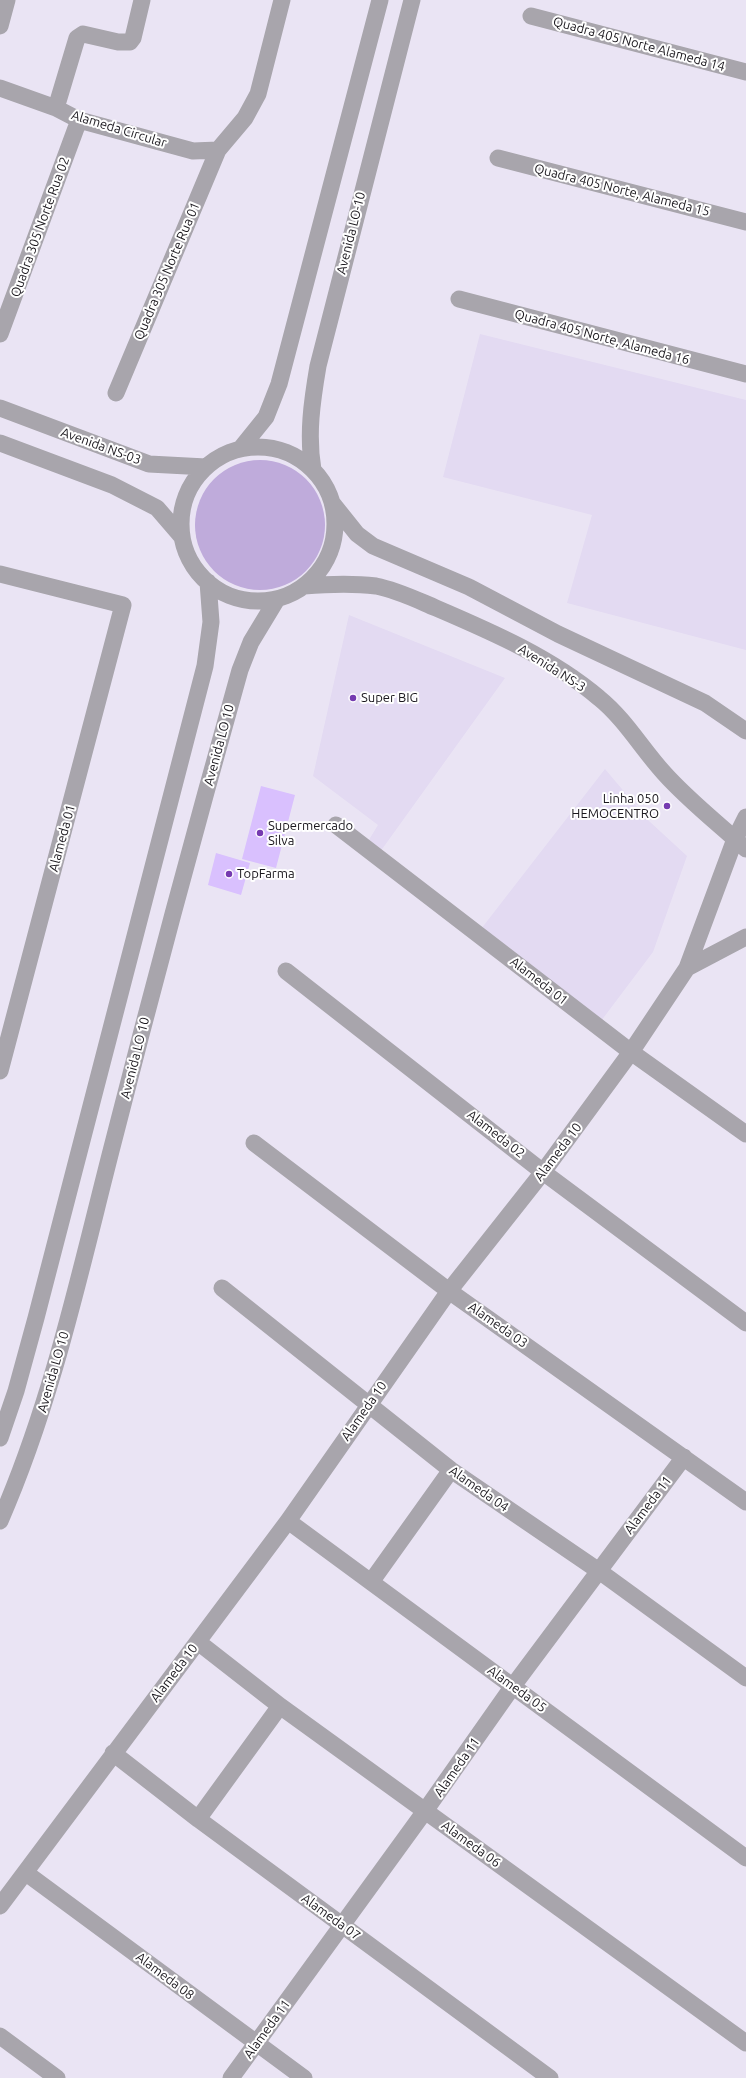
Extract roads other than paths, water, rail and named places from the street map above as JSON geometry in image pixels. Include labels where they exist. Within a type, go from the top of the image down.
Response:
[{"type":"street","points":[[0,26],[7,0]]},
{"type":"street","points":[[56,108],[77,38],[84,34],[118,42],[130,42],[133,38],[142,0]]},
{"type":"street","name":"Quadra 305 Norte Rua 01","points":[[116,393],[218,150],[246,118],[258,94],[282,0]]},
{"type":"street","points":[[241,448],[266,417],[279,384],[380,0]]},
{"type":"street","name":"Avenida LO-10","points":[[313,470],[310,430],[318,366],[412,0]]},
{"type":"street","name":"Quadra 405 Norte Alameda 14","points":[[531,16],[746,72]]},
{"type":"street","name":"Alameda Circular","points":[[0,88],[56,108],[79,120],[193,151],[218,150]]},
{"type":"street","name":"Quadra 305 Norte Rua 02","points":[[0,334],[79,120]]},
{"type":"street","name":"Quadra 405 Norte, Alameda 15","points":[[498,158],[746,222]]},
{"type":"street","name":"Quadra 405 Norte, Alameda 16","points":[[459,299],[746,374]]},
{"type":"street","name":"Avenida NS-03","points":[[0,408],[149,464],[206,467]]},
{"type":"street","points":[[0,443],[112,485],[157,508],[182,538]]},
{"type":"street","name":"Avenida NS-3","points":[[256,446],[280,450],[294,456],[313,470],[323,482],[332,504],[335,527],[330,550],[320,570],[304,586],[291,594],[277,599],[262,601],[240,599],[220,591],[208,582],[193,565],[186,552],[182,538],[182,515],[185,500],[194,482],[206,467],[219,457],[241,448],[256,446]]},
{"type":"street","name":"Avenida NS-3","points":[[332,504],[356,534],[374,546],[469,587],[558,634],[705,703],[746,731]]},
{"type":"street","name":"Alameda 01","points":[[0,574],[123,605],[0,1071]]},
{"type":"street","points":[[0,1438],[14,1398],[36,1318],[205,666],[211,622],[208,582]]},
{"type":"street","name":"Avenida NS-3","points":[[304,586],[348,583],[378,587],[404,594],[529,651],[577,681],[616,713],[665,775],[740,844]]},
{"type":"street","name":"Avenida LO 10","points":[[0,1521],[31,1446],[54,1374],[141,1033],[240,670],[251,642],[277,599]]},
{"type":"street","points":[[687,968],[740,844],[746,817]]},
{"type":"street","name":"Alameda 01","points":[[336,824],[631,1052],[746,1134]]},
{"type":"street","name":"Alameda 10","points":[[0,1906],[288,1521],[368,1404],[449,1291],[543,1172],[631,1052],[687,968],[746,937]]},
{"type":"street","name":"Alameda 02","points":[[286,971],[543,1172],[746,1323]]},
{"type":"street","name":"Alameda 03","points":[[254,1143],[449,1291],[684,1456],[746,1502]]},
{"type":"street","name":"Alameda 04","points":[[222,1288],[451,1470],[599,1571],[746,1678]]},
{"type":"street","name":"Alameda 11","points":[[231,2078],[425,1811],[513,1686],[684,1456]]},
{"type":"street","points":[[371,1582],[451,1470]]},
{"type":"street","name":"Alameda 05","points":[[288,1521],[746,1858]]},
{"type":"street","name":"Alameda 06","points":[[198,1642],[280,1706],[746,2043]]},
{"type":"street","points":[[198,1819],[280,1706]]},
{"type":"street","name":"Alameda 07","points":[[113,1753],[198,1819],[550,2078]]},
{"type":"street","name":"Alameda 08","points":[[26,1873],[304,2078]]},
{"type":"street","points":[[0,2036],[57,2078]]},
{"type":"place","name":"Super BIG","points":[[353,698]]},
{"type":"place","name":"Linha 050 HEMOCENTRO","points":[[667,806]]},
{"type":"place","name":"Supermercado Silva","points":[[260,833]]},
{"type":"place","name":"TopFarma","points":[[229,874]]}]
